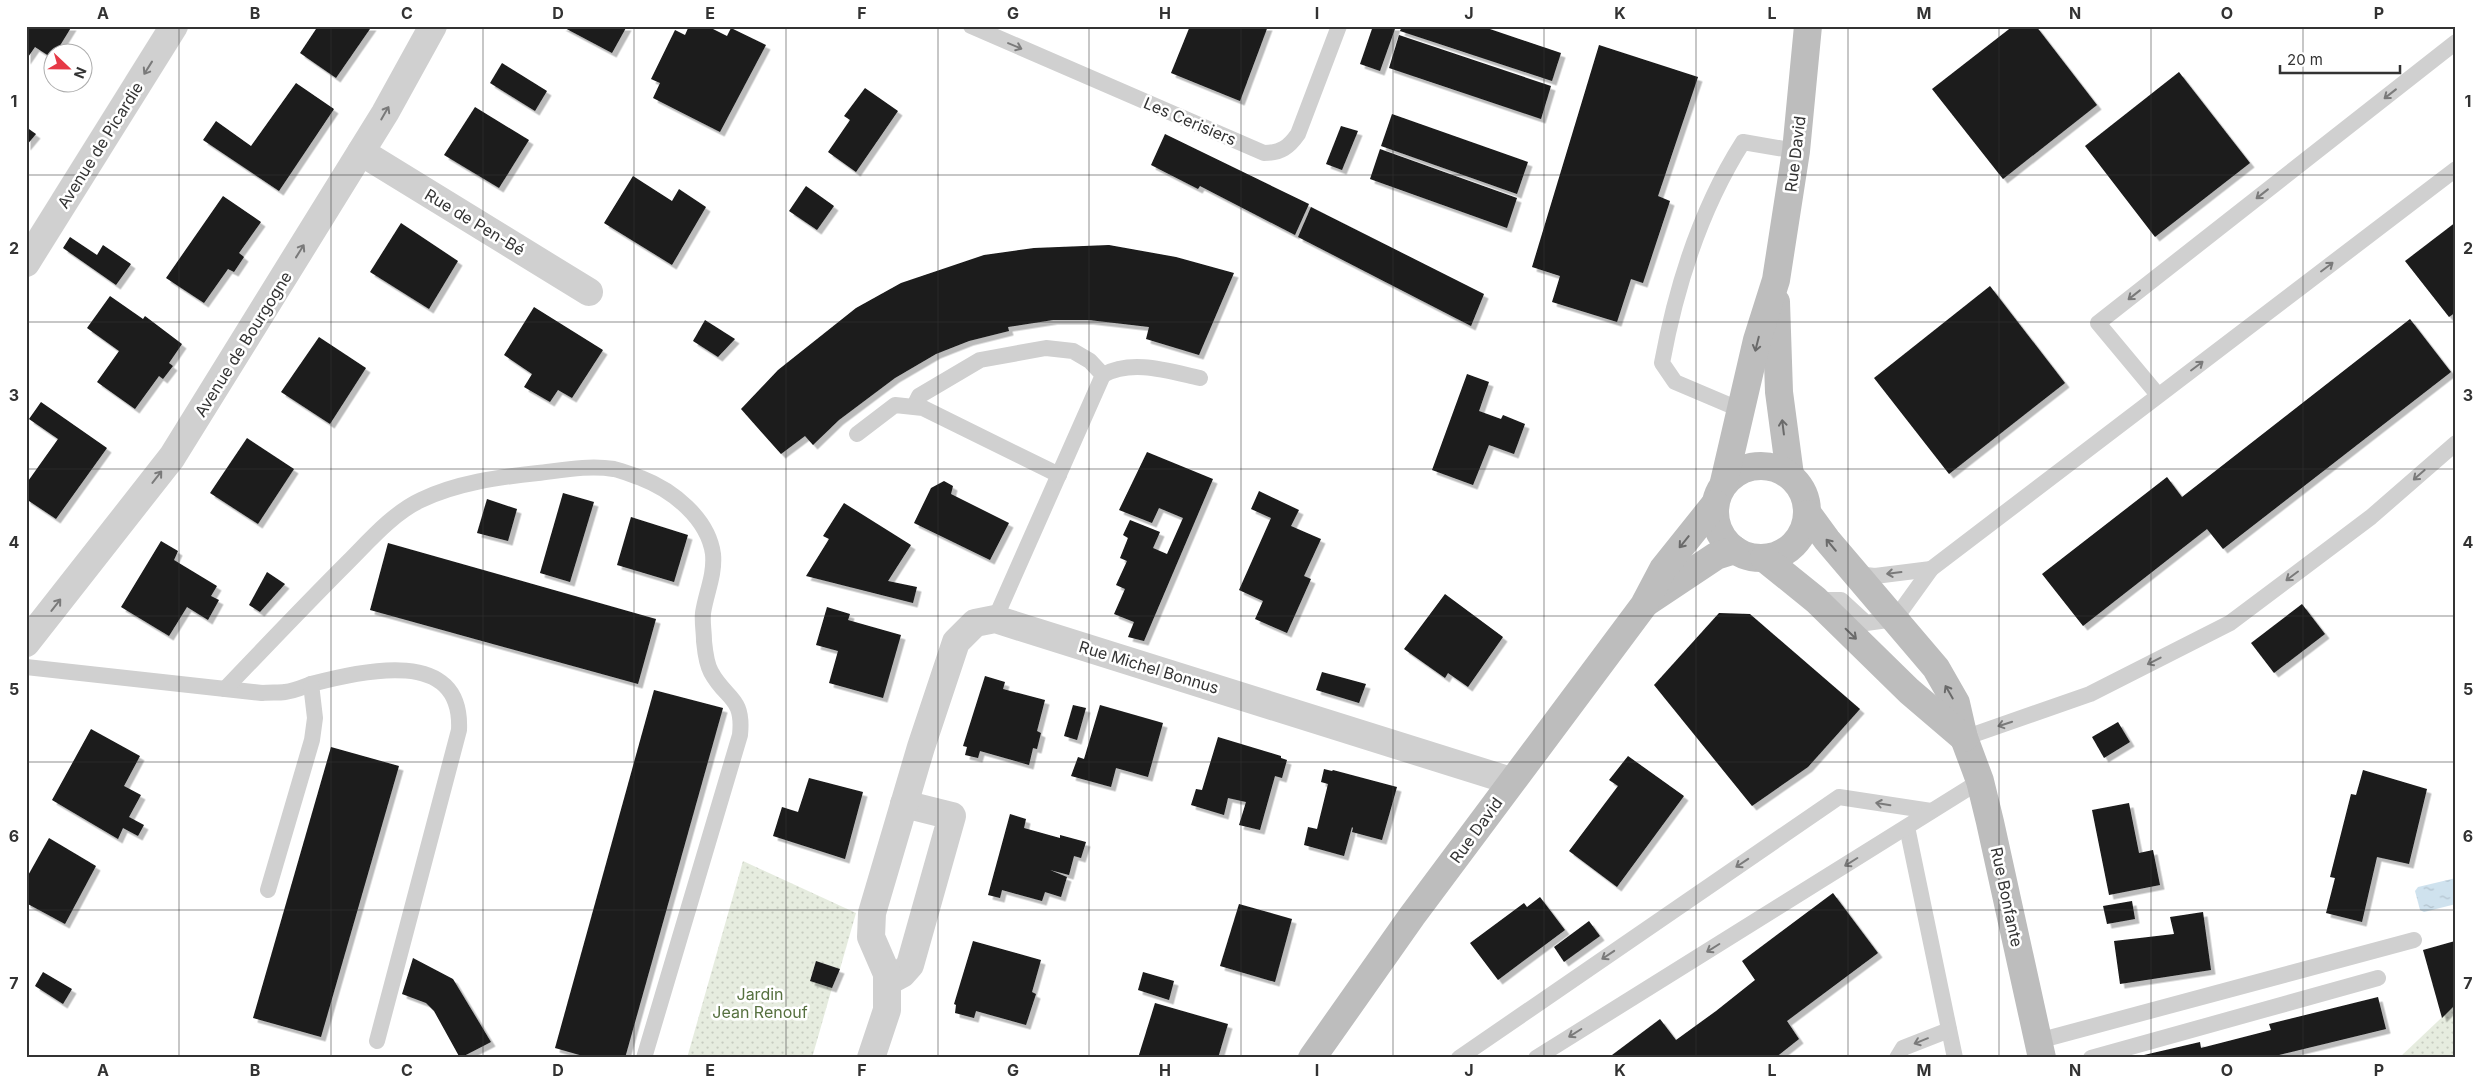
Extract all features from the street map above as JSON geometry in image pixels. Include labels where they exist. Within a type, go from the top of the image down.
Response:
[{"type":"main road","name":"Rue David","points":[[1312,1058],[1511,781],[1644,605],[1663,569],[1720,493],[1757,340],[1776,280],[1796,151],[1808,26]]},
{"type":"main road","name":"Rue David","points":[[1776,280],[1779,392],[1790,475]]},
{"type":"main road","points":[[1763,465],[1778,468],[1790,475],[1800,486],[1806,499],[1808,514],[1798,539],[1789,549],[1764,558],[1743,555],[1724,541],[1718,530],[1715,517],[1720,493],[1736,473],[1749,466],[1763,465]]},
{"type":"main road","name":"Rue Bonfante","points":[[1808,514],[1936,668],[1956,703],[1964,738],[1980,781],[2040,1050]]},
{"type":"main road","name":"Rue David","points":[[1644,605],[1716,556],[1735,550]]},
{"type":"main road","name":"Rue Bonfante","points":[[1764,558],[1816,600],[1909,690],[1964,738]]},
{"type":"street","name":"Avenue de Picardie","points":[[28,258],[174,26]]},
{"type":"street","name":"Avenue de Bourgogne","points":[[26,643],[172,458],[361,152],[432,26]]},
{"type":"street","name":"Rue de Pen-Bé","points":[[361,152],[589,292]]},
{"type":"street","name":"Rue Michel Bonnus","points":[[996,619],[1511,781]]},
{"type":"street","points":[[871,1058],[887,1010],[887,974],[871,937],[872,913],[921,747],[956,642],[975,623],[996,619]]},
{"type":"street","points":[[887,982],[902,974],[910,965],[952,816],[904,804]]},
{"type":"lane","name":"Les Cerisiers","points":[[971,26],[1264,153],[1276,153],[1289,146],[1298,134],[1339,26]]},
{"type":"lane","points":[[2158,395],[2098,323],[2456,42]]},
{"type":"lane","points":[[1741,410],[1675,382],[1662,363],[1670,318],[1704,218],[1743,142],[1796,151]]},
{"type":"lane","points":[[1816,600],[1841,600],[1866,623],[1895,619],[1931,569],[2456,169]]},
{"type":"lane","points":[[914,406],[919,396],[980,360],[1046,348],[1073,351],[1090,361],[1103,375]]},
{"type":"lane","points":[[996,619],[1103,375],[1116,368],[1139,366],[1200,378]]},
{"type":"lane","points":[[858,434],[895,405],[914,406],[923,408],[1058,475]]},
{"type":"lane","points":[[1964,738],[2090,694],[2230,623],[2371,517],[2456,443]]},
{"type":"lane","points":[[225,690],[288,622],[385,527],[419,500],[437,493],[464,485],[522,474],[598,468],[615,469],[647,481],[670,493],[690,510],[704,530],[712,553],[712,577],[703,614],[706,658],[711,673],[736,703],[742,716],[740,735],[644,1058]]},
{"type":"lane","points":[[1856,574],[1875,576],[1931,569]]},
{"type":"lane","points":[[26,668],[262,693],[286,692],[311,684],[374,672],[400,670],[424,672],[441,681],[453,694],[460,712],[457,738],[377,1041]]},
{"type":"lane","points":[[268,890],[312,740],[315,718],[311,684]]},
{"type":"lane","points":[[1536,1058],[1980,781]]},
{"type":"lane","points":[[1459,1058],[1839,797],[1931,811]]},
{"type":"lane","points":[[1907,827],[1955,1058]]},
{"type":"lane","points":[[2040,1050],[2414,940]]},
{"type":"lane","points":[[2091,1058],[2378,978]]},
{"type":"lane","points":[[1897,1058],[1902,1048],[1949,1030]]},
{"type":"green space","name":"Jardin Jean Renouf","points":[[743,861],[856,913],[840,969],[816,961],[810,980],[832,988],[812,1058],[687,1058]]},
{"type":"green space","points":[[2456,1004],[2456,1058],[2399,1058]]},
{"type":"water","points":[[2456,878],[2456,904],[2424,912],[2420,910],[2415,891],[2418,887]]},
{"type":"building","points":[[26,26],[72,26],[62,42],[42,42],[42,52],[35,47],[26,60]]},
{"type":"building","points":[[318,26],[372,26],[336,78],[300,53]]},
{"type":"building","points":[[561,26],[627,26],[612,53]]},
{"type":"building","points":[[689,26],[707,26],[727,36],[731,28],[766,45],[720,132],[653,98],[660,83],[651,79],[675,30],[685,35]]},
{"type":"building","points":[[1190,26],[1268,26],[1240,101],[1171,73]]},
{"type":"building","points":[[1373,26],[1396,26],[1380,71],[1360,64]]},
{"type":"building","points":[[1402,26],[1481,26],[1561,53],[1552,81],[1400,31]]},
{"type":"building","points":[[2013,26],[2036,26],[2097,105],[2003,179],[1932,89]]},
{"type":"building","points":[[1399,35],[1551,86],[1541,119],[1389,68]]},
{"type":"building","points":[[1599,45],[1698,77],[1658,196],[1670,201],[1643,283],[1631,279],[1617,322],[1552,302],[1560,276],[1532,267]]},
{"type":"building","points":[[502,63],[547,91],[535,111],[490,83]]},
{"type":"building","points":[[2179,72],[2250,163],[2155,237],[2085,146]]},
{"type":"building","points":[[296,83],[334,109],[279,191],[203,140],[216,121],[251,146]]},
{"type":"building","points":[[865,88],[898,111],[856,172],[828,152],[850,120],[844,116]]},
{"type":"building","points":[[475,107],[529,140],[499,188],[444,155]]},
{"type":"building","points":[[1392,114],[1528,162],[1517,194],[1381,146]]},
{"type":"building","points":[[1341,126],[1358,131],[1342,170],[1326,164]]},
{"type":"building","points":[[26,127],[36,134],[26,146]]},
{"type":"building","points":[[1165,134],[1309,204],[1295,235],[1200,186],[1198,189],[1151,165]]},
{"type":"building","points":[[1380,149],[1517,198],[1507,228],[1370,179]]},
{"type":"building","points":[[633,176],[672,201],[679,189],[706,207],[672,265],[604,223]]},
{"type":"building","points":[[806,186],[834,206],[817,230],[789,211]]},
{"type":"building","points":[[223,196],[261,222],[239,253],[244,257],[234,272],[228,269],[204,303],[166,278]]},
{"type":"building","points":[[1311,207],[1484,294],[1471,326],[1298,237]]},
{"type":"building","points":[[2456,222],[2456,312],[2449,317],[2405,261]]},
{"type":"building","points":[[401,223],[458,261],[429,309],[370,272]]},
{"type":"building","points":[[70,237],[97,255],[103,245],[131,264],[116,285],[63,248]]},
{"type":"building","points":[[1109,245],[1176,257],[1234,273],[1199,355],[1146,339],[1149,327],[1089,320],[1053,320],[1008,327],[1009,331],[969,341],[936,354],[895,378],[839,420],[813,445],[805,436],[781,454],[741,409],[778,370],[856,308],[901,283],[984,255],[1034,248]]},
{"type":"building","points":[[1990,286],[2065,383],[1949,474],[1874,378]]},
{"type":"building","points":[[110,296],[143,319],[145,316],[182,344],[169,363],[173,366],[163,379],[159,376],[135,409],[97,382],[119,351],[87,328]]},
{"type":"building","points":[[534,307],[603,350],[572,398],[558,390],[550,402],[524,387],[532,374],[504,355]]},
{"type":"building","points":[[2410,319],[2451,372],[2223,549],[2207,529],[2083,626],[2042,574],[2167,477],[2182,497]]},
{"type":"building","points":[[705,320],[735,339],[718,357],[693,341]]},
{"type":"building","points":[[319,337],[366,368],[330,424],[281,392]]},
{"type":"building","points":[[1467,374],[1489,382],[1479,411],[1501,419],[1503,415],[1525,424],[1514,454],[1489,445],[1473,485],[1432,470]]},
{"type":"building","points":[[41,402],[107,448],[56,519],[26,499],[26,484],[58,439],[29,419]]},
{"type":"building","points":[[247,438],[294,469],[258,524],[210,493]]},
{"type":"building","points":[[1147,452],[1213,479],[1144,641],[1128,637],[1134,622],[1114,614],[1125,589],[1116,585],[1127,561],[1120,558],[1128,538],[1123,535],[1130,520],[1160,532],[1153,548],[1167,554],[1183,518],[1159,508],[1152,523],[1119,510]]},
{"type":"building","points":[[944,481],[953,486],[951,494],[1009,523],[990,560],[914,523],[931,488]]},
{"type":"building","points":[[1259,491],[1299,510],[1291,526],[1321,539],[1304,576],[1311,579],[1287,633],[1255,619],[1263,601],[1239,590],[1271,518],[1251,509]]},
{"type":"building","points":[[563,493],[594,502],[570,582],[540,573]]},
{"type":"building","points":[[487,499],[517,509],[508,541],[477,533]]},
{"type":"building","points":[[844,503],[911,545],[888,581],[917,587],[913,603],[806,576],[829,539],[823,536]]},
{"type":"building","points":[[631,517],[688,535],[674,582],[617,565]]},
{"type":"building","points":[[161,541],[178,551],[174,560],[217,586],[211,596],[219,600],[208,620],[187,607],[169,636],[121,607]]},
{"type":"building","points":[[388,543],[656,619],[638,684],[370,610]]},
{"type":"building","points":[[267,572],[285,584],[260,612],[249,605]]},
{"type":"building","points":[[1445,594],[1503,637],[1468,687],[1448,673],[1445,678],[1404,649]]},
{"type":"building","points":[[2302,604],[2325,634],[2274,673],[2251,643]]},
{"type":"building","points":[[827,607],[850,614],[848,620],[901,635],[883,698],[829,683],[838,651],[816,645]]},
{"type":"building","points":[[1719,613],[1750,614],[1860,709],[1808,767],[1752,806],[1654,685]]},
{"type":"building","points":[[1322,672],[1366,684],[1359,703],[1316,690]]},
{"type":"building","points":[[985,676],[1005,682],[1003,689],[1045,700],[1037,731],[1041,733],[1037,749],[1033,748],[1029,765],[980,751],[978,758],[965,755],[967,747],[963,746]]},
{"type":"building","points":[[654,690],[723,708],[625,1058],[590,1058],[555,1048]]},
{"type":"building","points":[[1073,705],[1086,708],[1077,740],[1064,736]]},
{"type":"building","points":[[1100,705],[1163,723],[1148,777],[1116,768],[1111,787],[1071,776],[1078,757],[1084,759]]},
{"type":"building","points":[[2118,722],[2130,742],[2104,758],[2092,737]]},
{"type":"building","points":[[91,729],[140,756],[124,786],[141,795],[129,817],[144,825],[138,836],[123,828],[118,839],[52,800]]},
{"type":"building","points":[[1218,737],[1281,756],[1281,758],[1287,760],[1282,778],[1275,776],[1260,830],[1239,825],[1246,802],[1228,798],[1224,815],[1191,805],[1196,789],[1202,790]]},
{"type":"building","points":[[331,747],[399,766],[321,1037],[253,1018]]},
{"type":"building","points":[[1628,756],[1684,796],[1617,887],[1569,851],[1618,786],[1609,780]]},
{"type":"building","points":[[1324,769],[1397,787],[1382,840],[1352,832],[1352,827],[1344,856],[1304,845],[1308,827],[1317,829],[1328,784],[1321,782]]},
{"type":"building","points":[[2363,770],[2427,789],[2409,864],[2377,857],[2362,922],[2326,913],[2335,878],[2330,877],[2351,794],[2356,795]]},
{"type":"building","points":[[809,778],[863,792],[845,859],[773,836],[782,807],[798,812]]},
{"type":"building","points":[[2129,803],[2139,853],[2153,850],[2160,885],[2109,895],[2092,810]]},
{"type":"building","points":[[1010,814],[1026,819],[1024,828],[1060,838],[1060,835],[1086,842],[1081,858],[1074,856],[1069,875],[1050,870],[1067,877],[1061,897],[1045,892],[1042,901],[1002,890],[1000,898],[988,895]]},
{"type":"building","points":[[49,838],[96,866],[65,924],[26,903],[26,879]]},
{"type":"building","points":[[1833,893],[1878,953],[1787,1021],[1799,1039],[1775,1058],[1608,1058],[1660,1019],[1676,1040],[1716,1011],[1755,980],[1742,961]]},
{"type":"building","points":[[1540,897],[1565,930],[1498,980],[1470,943],[1524,903],[1527,907]]},
{"type":"building","points":[[2132,901],[2135,919],[2107,924],[2103,906]]},
{"type":"building","points":[[1239,904],[1292,919],[1275,982],[1220,966]]},
{"type":"building","points":[[2203,912],[2211,970],[2120,984],[2114,941],[2174,934],[2170,917]]},
{"type":"building","points":[[1589,921],[1600,936],[1564,962],[1554,947]]},
{"type":"building","points":[[973,941],[1041,960],[1032,992],[1036,994],[1026,1025],[976,1011],[974,1018],[955,1013],[956,1005],[954,1004]]},
{"type":"building","points":[[2455,941],[2456,1004],[2442,1018],[2423,950]]},
{"type":"building","points":[[413,958],[453,979],[491,1042],[460,1058],[434,1011],[426,1003],[402,994]]},
{"type":"building","points":[[816,961],[840,969],[832,988],[810,981]]},
{"type":"building","points":[[43,972],[72,989],[63,1004],[35,986]]},
{"type":"building","points":[[1143,972],[1174,981],[1169,1000],[1138,990]]},
{"type":"building","points":[[2378,997],[2386,1029],[2279,1055],[2279,1058],[2144,1058],[2144,1055],[2200,1042],[2201,1048],[2271,1030],[2269,1024]]},
{"type":"building","points":[[1155,1003],[1228,1024],[1218,1058],[1138,1058]]}]
